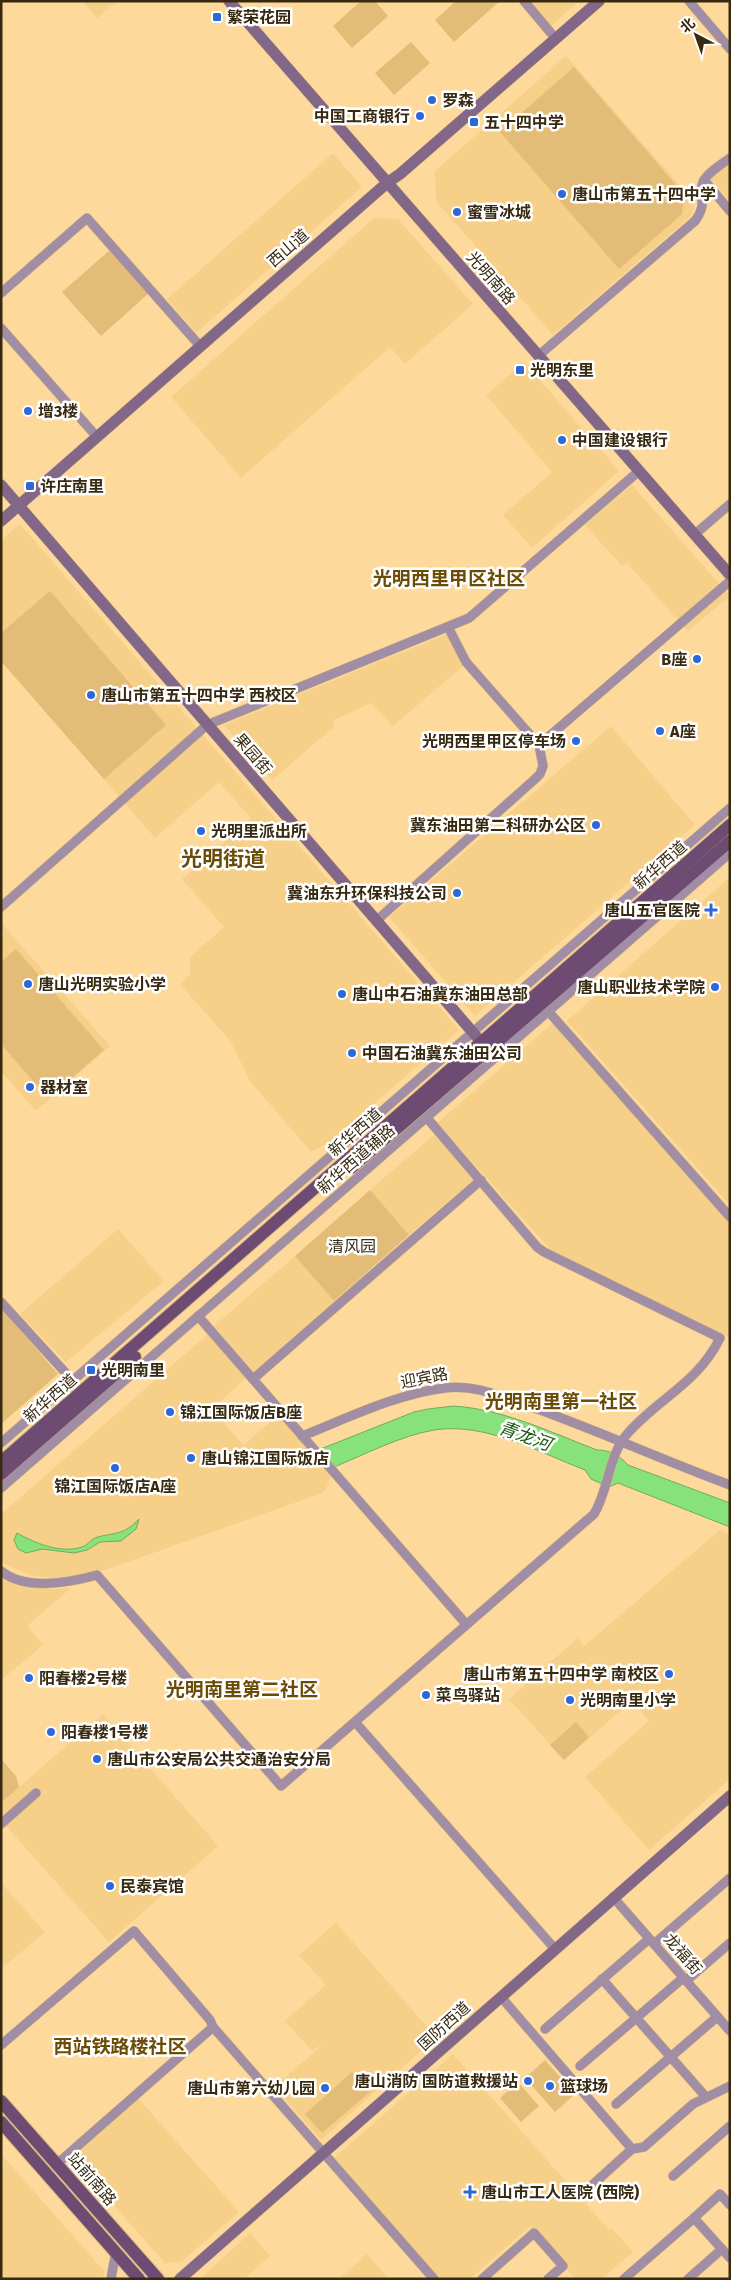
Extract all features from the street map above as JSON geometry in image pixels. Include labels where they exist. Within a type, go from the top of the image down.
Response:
[{"type":"main road","name":"新华西道","points":[[1,1462],[730,825]]},
{"type":"main road","name":"新华西道","points":[[1,1474],[730,841]]},
{"type":"main road","name":"站前南路","points":[[1,2101],[158,2279]]},
{"type":"main road","name":"站前南路","points":[[1,2122],[139,2279]]},
{"type":"street","name":"光明南路","points":[[229,1],[730,575]]},
{"type":"street","points":[[524,1],[556,38]]},
{"type":"street","name":"西山道","points":[[1,521],[387,183],[400,174],[599,1]]},
{"type":"street","points":[[689,1],[730,49]]},
{"type":"street","points":[[538,356],[695,221],[704,206],[702,187],[704,180],[730,158]]},
{"type":"street","points":[[704,180],[730,211]]},
{"type":"street","points":[[1,293],[87,218],[200,346]]},
{"type":"street","points":[[1,328],[97,437]]},
{"type":"street","points":[[1,907],[207,725],[469,618],[639,471]]},
{"type":"street","name":"果园街","points":[[1,485],[482,1043]]},
{"type":"street","points":[[694,534],[730,504]]},
{"type":"street","points":[[539,745],[730,582]]},
{"type":"street","points":[[376,920],[540,774],[543,766],[539,745],[466,662],[448,627]]},
{"type":"street","name":"新华西道辅路","points":[[1,1443],[730,808]]},
{"type":"street","name":"新华西道辅路","points":[[1,1488],[730,853]]},
{"type":"street","points":[[548,1011],[730,1217]]},
{"type":"street","points":[[1,1571],[16,1579],[27,1582],[76,1581],[97,1575],[281,1786],[594,1514],[600,1505],[604,1488],[618,1451],[627,1434],[703,1366],[711,1357],[720,1338],[537,1247],[427,1118]]},
{"type":"street","points":[[253,1379],[480,1180]]},
{"type":"street","points":[[1,1302],[72,1381]]},
{"type":"street","points":[[198,1316],[466,1624]]},
{"type":"street","name":"迎宾路","points":[[302,1436],[402,1397],[463,1386],[481,1389],[547,1412],[730,1486]]},
{"type":"street","points":[[43,1452],[51,1431]]},
{"type":"street","points":[[355,1722],[555,1949]]},
{"type":"street","points":[[1,1824],[36,1793]]},
{"type":"street","name":"国防西道","points":[[180,2279],[730,1796]]},
{"type":"street","points":[[544,2029],[602,1979],[730,1878]]},
{"type":"street","name":"龙福街","points":[[613,1897],[685,1979],[723,2018],[730,2031]]},
{"type":"street","points":[[1,2045],[134,1931],[210,2020],[213,2027],[434,2279]]},
{"type":"street","points":[[580,2066],[636,2018],[730,1943]]},
{"type":"street","points":[[602,1979],[706,2097]]},
{"type":"street","points":[[500,1997],[632,2149]]},
{"type":"street","points":[[616,2104],[671,2057],[723,2018]]},
{"type":"street","points":[[57,2164],[213,2027]]},
{"type":"street","points":[[590,2187],[632,2149],[644,2146],[693,2104],[730,2086]]},
{"type":"street","points":[[673,2176],[730,2126]]},
{"type":"street","points":[[624,2279],[720,2194],[730,2205]]},
{"type":"street","points":[[694,2218],[730,2258]]},
{"type":"street","points":[[482,2279],[534,2234],[562,2266],[548,2279]]},
{"type":"street","points":[[688,2279],[722,2250]]},
{"type":"street","points":[[111,2279],[116,2251]]},
{"type":"shaded area","points":[[82,1],[117,1],[97,18]]},
{"type":"shaded area","points":[[528,1],[579,1],[550,27]]},
{"type":"shaded area","name":"唐山市第五十四中学","points":[[566,56],[691,198],[694,208],[691,216],[553,335],[436,201],[435,171]]},
{"type":"shaded area","points":[[333,153],[362,187],[196,333],[167,299]]},
{"type":"shaded area","points":[[730,163],[730,202],[711,179]]},
{"type":"shaded area","points":[[374,218],[398,219],[473,304],[405,364],[390,347],[241,478],[171,397]]},
{"type":"shaded area","points":[[524,362],[619,471],[532,548],[503,515],[552,472],[486,395]]},
{"type":"shaded area","points":[[632,485],[730,596],[688,631],[627,563],[622,566],[585,525]]},
{"type":"shaded area","points":[[20,524],[459,1030],[331,1141],[311,1152],[250,1081],[231,1042],[180,984],[190,975],[190,957],[224,927],[182,879],[251,818],[219,782],[155,838],[1,661],[1,540]]},
{"type":"shaded area","points":[[447,634],[463,666],[393,726],[371,703],[332,721],[335,726],[272,780],[224,725]]},
{"type":"shaded area","points":[[611,726],[695,825],[475,1016],[389,917]]},
{"type":"shaded area","points":[[730,877],[730,1205],[567,1021]]},
{"type":"shaded area","name":"唐山光明实验小学","points":[[1,923],[110,1046],[36,1111],[1,1071]]},
{"type":"shaded area","points":[[553,1023],[730,1224],[730,1338],[551,1250],[437,1123]]},
{"type":"shaded area","points":[[434,1135],[474,1179],[409,1235],[370,1190]]},
{"type":"shaded area","points":[[118,1229],[164,1281],[66,1362],[20,1314]]},
{"type":"shaded area","points":[[295,1256],[334,1301],[253,1372],[214,1326]]},
{"type":"shaded area","name":"唐山锦江国际饭店","points":[[208,1334],[246,1378],[212,1409],[243,1445],[279,1415],[331,1477],[326,1489],[320,1494],[89,1574],[53,1578],[29,1575],[1,1562],[1,1514]]},
{"type":"shaded area","name":"唐山市第五十四中学 南校区","points":[[720,1530],[730,1535],[730,1779],[649,1850],[585,1777],[649,1721],[632,1701],[564,1760],[509,1699],[578,1638],[584,1646]]},
{"type":"shaded area","points":[[1,1574],[9,1582],[51,1589],[71,1588],[27,1626],[43,1645],[1,1680]]},
{"type":"shaded area","name":"唐山市公安局公共交通治安分局","points":[[103,1714],[218,1846],[109,1942],[1,1820],[1,1803]]},
{"type":"shaded area","points":[[1,1883],[45,1932],[1,1969]]},
{"type":"shaded area","points":[[336,1923],[436,2037],[321,2140],[274,2087],[326,2042],[312,2051],[285,2021],[326,1985],[299,1955]]},
{"type":"shaded area","name":"唐山市工人医院 (西院)","points":[[453,2054],[609,2230],[612,2228],[633,2252],[601,2279],[575,2279],[529,2227],[470,2279],[439,2279],[334,2158]]},
{"type":"shaded area","points":[[135,2095],[239,2212],[181,2262],[165,2263],[68,2154]]},
{"type":"shaded area","points":[[1,2154],[105,2272],[102,2279],[1,2279]]},
{"type":"shaded area","points":[[250,2233],[270,2256],[244,2279],[200,2279]]},
{"type":"shaded area","points":[[367,2254],[389,2279],[339,2279]]},
{"type":"green space","points":[[361,1],[375,1],[388,16],[352,48],[333,26]]},
{"type":"green space","points":[[456,1],[500,1],[454,42],[435,20]]},
{"type":"green space","points":[[411,42],[430,63],[394,95],[375,73]]},
{"type":"green space","points":[[574,67],[684,194],[682,214],[619,269],[500,132]]},
{"type":"green space","points":[[111,249],[149,293],[101,336],[62,292]]},
{"type":"green space","name":"唐山市第五十四中学 西校区","points":[[50,591],[166,725],[104,779],[1,661],[1,633]]},
{"type":"green space","name":"唐山光明实验小学","points":[[16,949],[104,1050],[48,1098],[1,1044],[1,962]]},
{"type":"green space","name":"清风园","points":[[370,1190],[409,1235],[334,1301],[295,1256]]},
{"type":"green space","points":[[1,1308],[58,1374],[1,1424]]},
{"type":"green space","points":[[576,1722],[589,1737],[564,1760],[550,1745]]},
{"type":"green space","points":[[1,1759],[16,1776],[19,1787],[1,1803]]},
{"type":"green space","name":"篮球场","points":[[545,2060],[575,2094],[555,2112],[525,2078]]},
{"type":"green space","points":[[352,2072],[370,2092],[322,2133],[305,2114]]},
{"type":"green space","points":[[518,2082],[539,2106],[521,2122],[500,2098]]},
{"type":"water","name":"青龙河","points":[[453,1406],[472,1408],[526,1422],[597,1450],[610,1452],[621,1458],[628,1465],[730,1503],[730,1527],[618,1483],[609,1487],[591,1479],[585,1470],[511,1440],[473,1430],[434,1430],[421,1433],[396,1441],[334,1467],[318,1450],[414,1412]]},
{"type":"water","points":[[139,1519],[136,1529],[121,1541],[100,1542],[87,1550],[74,1553],[42,1549],[26,1553],[18,1549],[14,1540],[17,1533],[48,1546],[74,1549],[84,1546],[96,1538],[129,1528]]},
{"type":"place","name":"繁荣花园","points":[[217,17]]},
{"type":"place","name":"罗森","points":[[432,100]]},
{"type":"place","name":"中国工商银行","points":[[420,116]]},
{"type":"place","name":"五十四中学","points":[[474,122]]},
{"type":"place","name":"唐山市第五十四中学","points":[[562,194]]},
{"type":"place","name":"蜜雪冰城","points":[[457,212]]},
{"type":"place","name":"光明东里","points":[[520,370]]},
{"type":"place","name":"增3楼","points":[[28,411]]},
{"type":"place","name":"中国建设银行","points":[[562,440]]},
{"type":"place","name":"许庄南里","points":[[30,486]]},
{"type":"place","name":"B座","points":[[697,659]]},
{"type":"place","name":"唐山市第五十四中学 西校区","points":[[91,695]]},
{"type":"place","name":"A座","points":[[660,731]]},
{"type":"place","name":"光明西里甲区停车场","points":[[576,741]]},
{"type":"place","name":"冀东油田第二科研办公区","points":[[596,825]]},
{"type":"place","name":"光明里派出所","points":[[201,831]]},
{"type":"place","name":"冀油东升环保科技公司","points":[[457,893]]},
{"type":"place","name":"唐山五官医院","points":[[711,910]]},
{"type":"place","name":"唐山光明实验小学","points":[[28,984]]},
{"type":"place","name":"唐山职业技术学院","points":[[715,987]]},
{"type":"place","name":"唐山中石油冀东油田总部","points":[[342,994]]},
{"type":"place","name":"中国石油冀东油田公司","points":[[352,1053]]},
{"type":"place","name":"器材室","points":[[30,1087]]},
{"type":"place","name":"光明南里","points":[[91,1370]]},
{"type":"place","name":"锦江国际饭店B座","points":[[170,1412]]},
{"type":"place","name":"唐山锦江国际饭店","points":[[191,1458]]},
{"type":"place","name":"锦江国际饭店A座","points":[[115,1468]]},
{"type":"place","name":"唐山市第五十四中学 南校区","points":[[669,1674]]},
{"type":"place","name":"阳春楼2号楼","points":[[29,1678]]},
{"type":"place","name":"菜鸟驿站","points":[[426,1695]]},
{"type":"place","name":"光明南里小学","points":[[570,1700]]},
{"type":"place","name":"阳春楼1号楼","points":[[51,1732]]},
{"type":"place","name":"唐山市公安局公共交通治安分局","points":[[97,1759]]},
{"type":"place","name":"民泰宾馆","points":[[110,1886]]},
{"type":"place","name":"唐山消防 国防道救援站","points":[[528,2081]]},
{"type":"place","name":"篮球场","points":[[550,2086]]},
{"type":"place","name":"唐山市第六幼儿园","points":[[325,2088]]},
{"type":"place","name":"唐山市工人医院 (西院)","points":[[470,2192]]},
{"type":"district","name":"光明西里甲区社区","points":[[449,578]]},
{"type":"district","name":"光明街道","points":[[223,859]]},
{"type":"district","name":"光明南里第一社区","points":[[561,1401]]},
{"type":"district","name":"光明南里第二社区","points":[[242,1689]]},
{"type":"district","name":"西站铁路楼社区","points":[[120,2046]]}]
